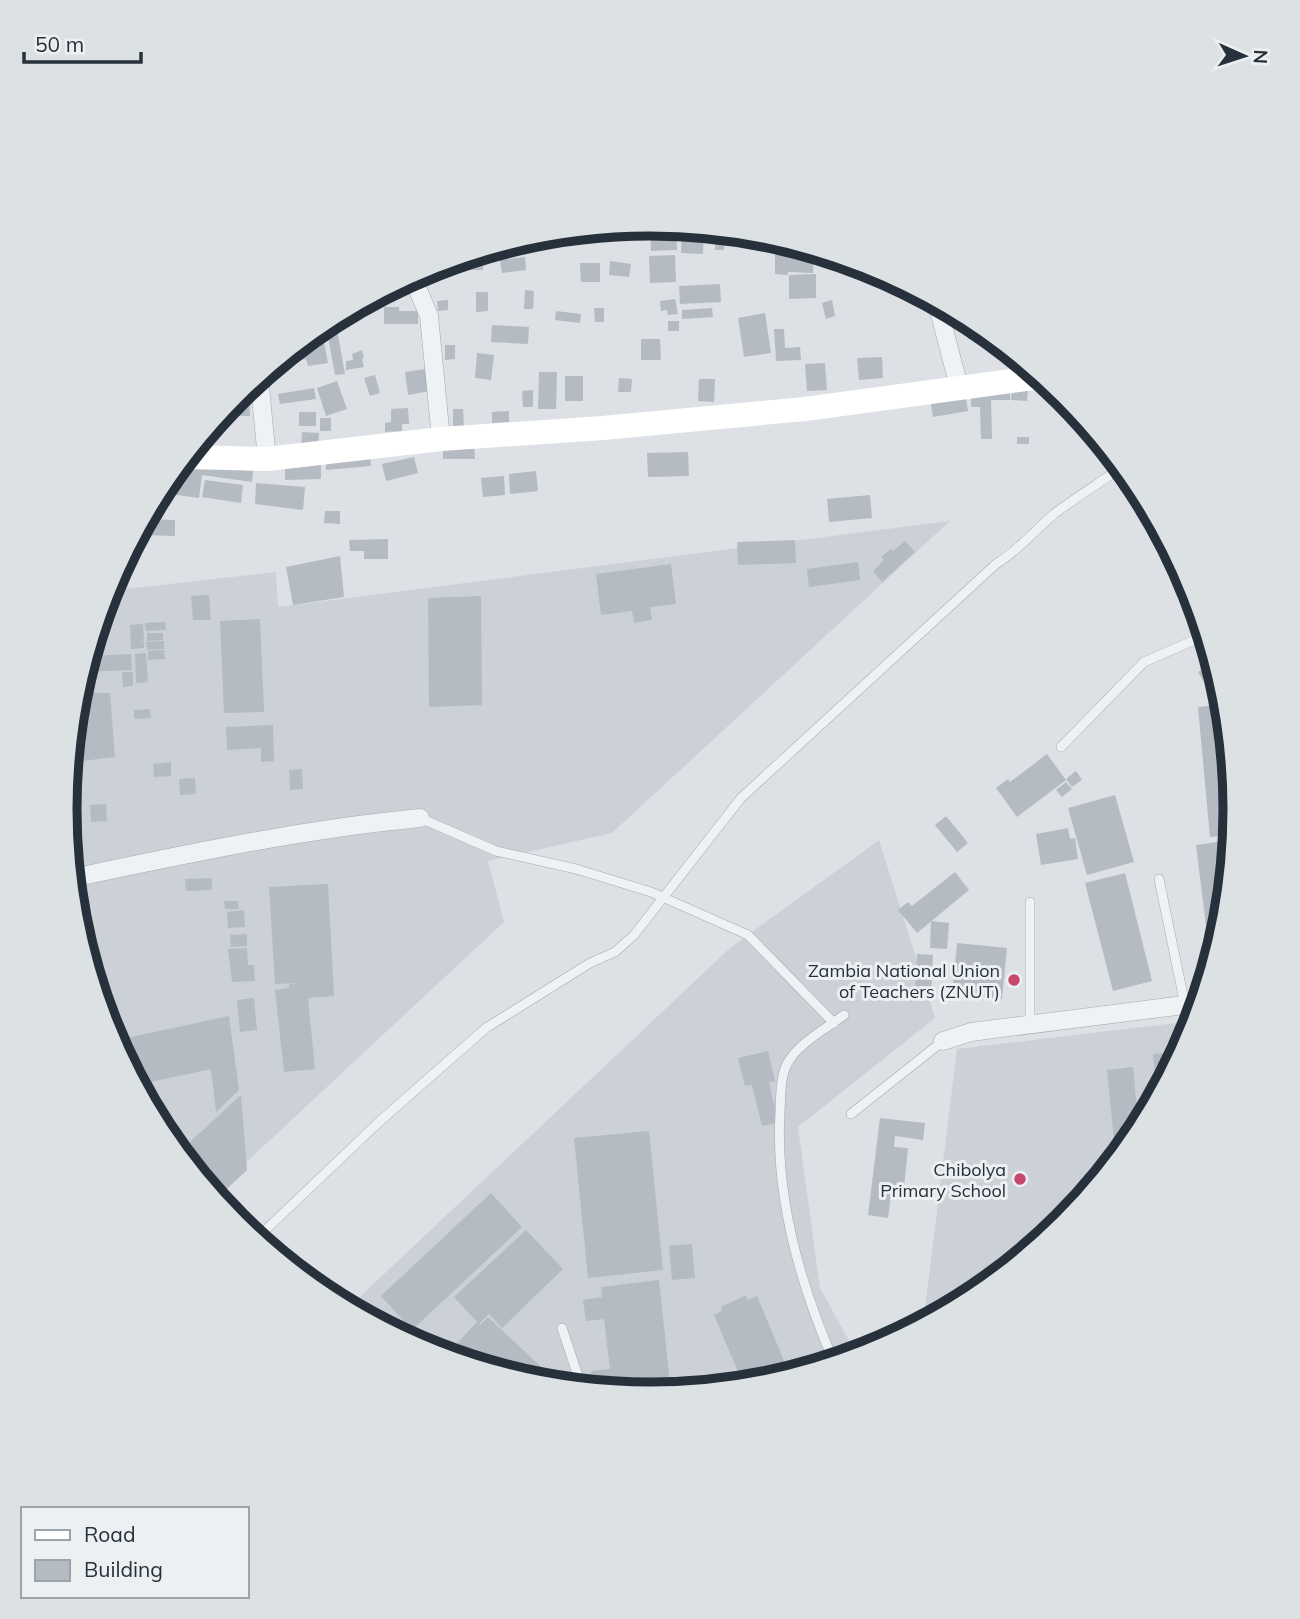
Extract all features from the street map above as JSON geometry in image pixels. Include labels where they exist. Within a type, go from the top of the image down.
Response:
[{"type":"street","points":[[417,287],[429,316],[441,439]]},
{"type":"street","points":[[940,315],[959,387]]},
{"type":"street","points":[[198,457],[267,459],[441,439],[603,428],[805,409],[1028,379]]},
{"type":"street","points":[[260,390],[267,459]]},
{"type":"street","points":[[81,876],[219,848],[383,821],[420,818]]},
{"type":"street","points":[[943,1041],[971,1032],[1189,1004]]},
{"type":"lane","points":[[263,1232],[380,1121],[486,1028],[590,963],[615,951],[634,935],[741,798],[996,564],[1012,554],[1056,513],[1113,473]]},
{"type":"lane","points":[[1061,747],[1144,662],[1197,639]]},
{"type":"lane","points":[[420,818],[495,851],[576,869],[663,897],[748,935],[834,1023]]},
{"type":"lane","points":[[1159,879],[1191,999]]},
{"type":"lane","points":[[1030,902],[1030,1024]]},
{"type":"lane","points":[[830,1353],[812,1312],[795,1251],[780,1168],[779,1123],[786,1065],[794,1053],[844,1015]]},
{"type":"lane","points":[[852,1114],[943,1041]]},
{"type":"lane","points":[[562,1328],[579,1378]]},
{"type":"shaded area","points":[[950,521],[612,833],[488,861],[504,922],[219,1187],[195,1158],[154,1096],[136,1063],[107,994],[88,921],[82,884],[78,847],[78,772],[88,698],[107,625],[121,590],[276,572],[278,607]]},
{"type":"shaded area","points":[[879,840],[935,1018],[798,1127],[820,1288],[852,1345],[798,1363],[725,1378],[650,1382],[575,1378],[502,1363],[466,1352],[431,1339],[355,1301],[730,948]]},
{"type":"shaded area","name":"Chibolya Primary School","points":[[1182,1022],[1146,1096],[1105,1158],[1081,1187],[1055,1215],[999,1264],[924,1312],[957,1049]]},
{"type":"building","points":[[650,236],[676,237],[677,250],[651,251]]},
{"type":"building","points":[[682,238],[704,239],[703,254],[681,253]]},
{"type":"building","points":[[716,240],[725,241],[724,250],[715,250]]},
{"type":"building","points":[[775,252],[814,261],[813,273],[775,274]]},
{"type":"building","points":[[675,255],[676,282],[650,283],[649,256]]},
{"type":"building","points":[[525,257],[526,270],[502,273],[500,260]]},
{"type":"building","points":[[610,261],[631,264],[629,277],[609,275]]},
{"type":"building","points":[[483,262],[483,270],[469,270],[469,266]]},
{"type":"building","points":[[580,263],[600,263],[600,282],[581,282]]},
{"type":"building","points":[[823,264],[835,269],[823,268]]},
{"type":"building","points":[[816,274],[816,298],[789,299],[789,275]]},
{"type":"building","points":[[720,284],[721,302],[680,304],[679,286]]},
{"type":"building","points":[[525,290],[534,291],[533,309],[524,309]]},
{"type":"building","points":[[476,292],[488,292],[488,311],[476,312]]},
{"type":"building","points":[[675,299],[678,314],[668,315],[667,310],[661,311],[660,301]]},
{"type":"building","points":[[448,300],[448,310],[438,311],[437,301]]},
{"type":"building","points":[[832,300],[835,316],[826,319],[822,303]]},
{"type":"building","points":[[384,307],[399,307],[399,311],[418,311],[418,324],[384,324]]},
{"type":"building","points":[[594,308],[604,308],[604,322],[595,322]]},
{"type":"building","points":[[712,308],[713,317],[682,319],[682,310]]},
{"type":"building","points":[[556,311],[581,314],[580,323],[555,320]]},
{"type":"building","points":[[765,313],[771,353],[744,357],[738,318]]},
{"type":"building","points":[[668,321],[679,321],[679,331],[668,331]]},
{"type":"building","points":[[492,325],[529,327],[528,344],[491,342]]},
{"type":"building","points":[[774,329],[784,329],[785,348],[800,347],[801,360],[776,361]]},
{"type":"building","points":[[337,330],[345,374],[335,375],[328,336]]},
{"type":"building","points":[[323,339],[328,363],[308,366],[306,359],[293,362]]},
{"type":"building","points":[[641,339],[660,339],[661,360],[641,360]]},
{"type":"building","points":[[445,345],[455,345],[455,359],[445,360]]},
{"type":"building","points":[[362,350],[364,367],[346,370],[346,361],[353,360],[352,354]]},
{"type":"building","points":[[477,353],[494,355],[491,380],[475,378]]},
{"type":"building","points":[[882,357],[883,378],[859,380],[857,358]]},
{"type":"building","points":[[825,363],[827,390],[807,391],[805,364]]},
{"type":"building","points":[[432,368],[435,390],[408,395],[405,372]]},
{"type":"building","points":[[539,372],[557,372],[556,409],[538,409]]},
{"type":"building","points":[[375,375],[380,393],[370,396],[364,378]]},
{"type":"building","points":[[565,376],[583,376],[583,401],[565,401]]},
{"type":"building","points":[[619,378],[632,379],[631,392],[618,392]]},
{"type":"building","points":[[699,379],[715,379],[714,402],[698,401]]},
{"type":"building","points":[[337,381],[347,409],[326,416],[317,388]]},
{"type":"building","points":[[971,387],[1010,391],[1010,400],[991,400],[992,439],[981,439],[980,407],[971,407]]},
{"type":"building","points":[[314,388],[316,399],[280,404],[278,394]]},
{"type":"building","points":[[1012,389],[1028,390],[1027,401],[1011,400]]},
{"type":"building","points":[[533,390],[533,407],[523,407],[522,391]]},
{"type":"building","points":[[965,393],[968,411],[933,417],[930,399]]},
{"type":"building","points":[[249,400],[250,416],[235,415]]},
{"type":"building","points":[[408,408],[409,424],[402,424],[402,431],[385,432],[385,423],[391,422],[391,409]]},
{"type":"building","points":[[453,409],[463,409],[464,426],[453,426]]},
{"type":"building","points":[[509,411],[509,422],[492,423],[492,412]]},
{"type":"building","points":[[299,412],[316,412],[316,426],[299,426]]},
{"type":"building","points":[[320,418],[331,418],[331,431],[320,431]]},
{"type":"building","points":[[302,432],[319,433],[318,449],[301,448]]},
{"type":"building","points":[[1017,437],[1029,437],[1029,444],[1017,444]]},
{"type":"building","points":[[474,443],[475,459],[443,459],[443,444]]},
{"type":"building","points":[[688,452],[689,476],[648,477],[647,453]]},
{"type":"building","points":[[370,454],[371,466],[326,470],[326,458]]},
{"type":"building","points":[[414,457],[418,473],[386,481],[382,464]]},
{"type":"building","points":[[321,460],[321,479],[285,480],[285,461]]},
{"type":"building","points":[[193,463],[253,471],[252,482],[202,475],[199,498],[172,494]]},
{"type":"building","points":[[536,471],[538,491],[510,494],[509,474]]},
{"type":"building","points":[[504,476],[505,495],[483,497],[481,478]]},
{"type":"building","points":[[205,480],[243,485],[241,503],[202,497]]},
{"type":"building","points":[[256,483],[305,487],[303,510],[255,504]]},
{"type":"building","points":[[870,495],[872,518],[829,522],[827,499]]},
{"type":"building","points":[[325,511],[340,511],[340,524],[324,523]]},
{"type":"building","points":[[156,519],[175,520],[175,536],[147,535]]},
{"type":"building","points":[[388,539],[388,559],[364,559],[364,551],[350,551],[349,540]]},
{"type":"building","points":[[795,540],[796,563],[738,565],[737,542]]},
{"type":"building","points":[[905,541],[915,552],[882,582],[873,571],[884,560],[881,557]]},
{"type":"building","points":[[340,556],[344,597],[293,605],[286,567]]},
{"type":"building","points":[[858,562],[860,580],[809,587],[807,569]]},
{"type":"building","points":[[671,564],[676,604],[650,607],[652,620],[634,623],[632,611],[601,615],[596,574]]},
{"type":"building","points":[[209,595],[211,620],[193,620],[191,596]]},
{"type":"building","points":[[481,596],[482,705],[429,707],[428,598]]},
{"type":"building","points":[[260,619],[264,712],[224,713],[220,621]]},
{"type":"building","points":[[165,622],[166,630],[146,631],[145,623]]},
{"type":"building","points":[[143,624],[144,641],[140,642],[144,642],[144,648],[131,649],[130,625]]},
{"type":"building","points":[[147,633],[163,633],[163,640],[147,641]]},
{"type":"building","points":[[164,641],[164,649],[147,650],[146,642]]},
{"type":"building","points":[[164,650],[165,659],[148,660],[148,651]]},
{"type":"building","points":[[146,653],[148,682],[136,683],[135,654]]},
{"type":"building","points":[[131,654],[132,670],[94,672],[99,656]]},
{"type":"building","points":[[1205,668],[1208,683],[1206,685],[1198,672]]},
{"type":"building","points":[[122,672],[133,672],[133,686],[123,687]]},
{"type":"building","points":[[89,693],[110,693],[115,757],[79,761]]},
{"type":"building","points":[[1213,705],[1222,772],[1222,836],[1210,837],[1198,707]]},
{"type":"building","points":[[150,709],[151,718],[134,719],[134,710]]},
{"type":"building","points":[[273,725],[274,761],[261,762],[261,748],[227,750],[226,727]]},
{"type":"building","points":[[1047,754],[1066,780],[1017,817],[996,788],[1008,779],[1010,782]]},
{"type":"building","points":[[171,762],[171,776],[154,777],[153,764]]},
{"type":"building","points":[[302,769],[303,789],[290,790],[289,770]]},
{"type":"building","points":[[1076,771],[1082,780],[1072,787],[1066,779]]},
{"type":"building","points":[[195,778],[196,794],[180,795],[179,779]]},
{"type":"building","points":[[1066,782],[1072,789],[1062,797],[1056,790]]},
{"type":"building","points":[[1115,795],[1134,862],[1087,875],[1068,808]]},
{"type":"building","points":[[106,804],[107,821],[91,822],[90,805]]},
{"type":"building","points":[[946,816],[968,843],[957,852],[935,825]]},
{"type":"building","points":[[1068,828],[1070,839],[1075,838],[1078,859],[1041,865],[1036,834]]},
{"type":"building","points":[[1222,841],[1218,884],[1208,939],[1196,845]]},
{"type":"building","points":[[955,872],[969,890],[917,933],[898,910],[908,902],[912,906]]},
{"type":"building","points":[[1125,873],[1152,981],[1113,991],[1085,883]]},
{"type":"building","points":[[212,878],[212,890],[186,891],[185,879]]},
{"type":"building","points":[[328,884],[334,996],[308,998],[315,1069],[284,1072],[275,990],[289,988],[289,984],[298,983],[275,984],[269,887]]},
{"type":"building","points":[[224,901],[238,901],[239,909],[225,909]]},
{"type":"building","points":[[244,910],[245,927],[228,928],[227,912]]},
{"type":"building","points":[[931,921],[949,923],[947,949],[930,948]]},
{"type":"building","points":[[247,934],[247,946],[231,947],[230,935]]},
{"type":"building","points":[[957,943],[1007,948],[1002,999],[952,994]]},
{"type":"building","points":[[247,948],[248,965],[254,965],[255,981],[232,982],[228,949]]},
{"type":"building","points":[[917,954],[933,955],[931,994],[915,993]]},
{"type":"building","points":[[254,998],[257,1030],[240,1032],[237,1000]]},
{"type":"building","points":[[229,1016],[239,1090],[216,1112],[211,1069],[147,1083],[125,1038]]},
{"type":"building","points":[[768,1051],[775,1081],[769,1082],[778,1123],[762,1126],[752,1085],[745,1086],[738,1058]]},
{"type":"building","points":[[1168,1053],[1155,1079],[1153,1054]]},
{"type":"building","points":[[1133,1067],[1137,1110],[1114,1144],[1107,1070]]},
{"type":"building","points":[[241,1095],[247,1170],[224,1192],[186,1145]]},
{"type":"building","points":[[880,1118],[925,1123],[923,1140],[895,1136],[894,1147],[908,1148],[904,1187],[892,1186],[888,1218],[868,1215]]},
{"type":"building","points":[[649,1131],[663,1270],[588,1278],[574,1138]]},
{"type":"building","points":[[491,1193],[522,1227],[412,1330],[381,1296]]},
{"type":"building","points":[[526,1230],[563,1269],[502,1328],[489,1314],[479,1324],[488,1317],[548,1373],[502,1363],[453,1347],[477,1322],[454,1297]]},
{"type":"building","points":[[692,1244],[695,1278],[672,1280],[669,1246]]},
{"type":"building","points":[[659,1280],[670,1381],[592,1379],[591,1371],[610,1369],[604,1319],[586,1321],[583,1300],[602,1297],[601,1287]]},
{"type":"building","points":[[746,1295],[748,1300],[757,1296],[786,1366],[739,1375],[714,1315],[722,1311],[721,1307]]},
{"type":"place","name":"Zambia National Union of Teachers (ZNUT)","points":[[1014,980]]},
{"type":"place","name":"Chibolya Primary School","points":[[1020,1179]]}]
